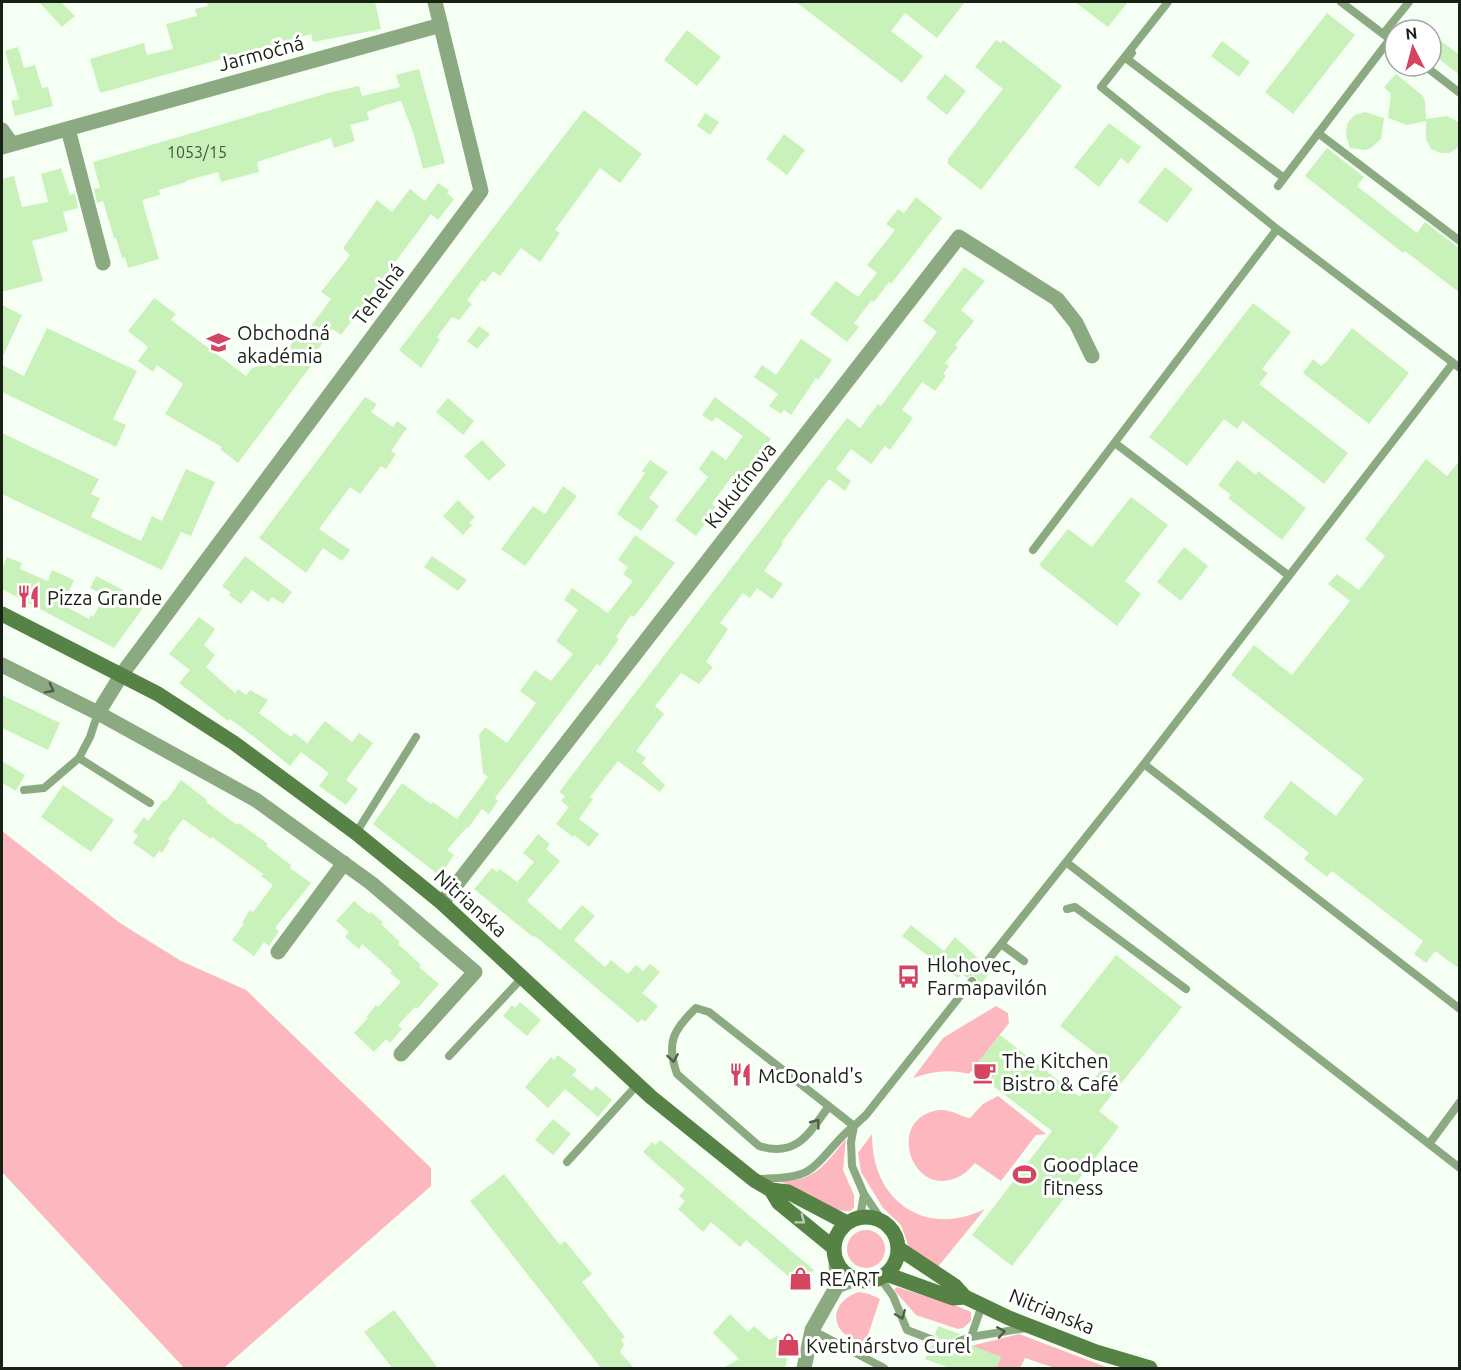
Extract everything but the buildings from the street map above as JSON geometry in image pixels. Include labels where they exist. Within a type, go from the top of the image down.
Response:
[{"type":"main road","name":"Nitrianska","points":[[2,614],[158,694],[207,725],[356,833],[442,903],[638,1084],[754,1180],[771,1190],[788,1192],[854,1220],[868,1217],[883,1222],[896,1238],[898,1248],[955,1286],[965,1297],[1030,1327],[1150,1368]]},
{"type":"main road","name":"Nitrianska","points":[[771,1190],[779,1203],[811,1227],[835,1255],[841,1269],[855,1279],[872,1281],[883,1276],[953,1298],[965,1297]]},
{"type":"main road","points":[[835,1255],[836,1238],[854,1220]]},
{"type":"main road","points":[[883,1276],[897,1258],[898,1248]]},
{"type":"street","points":[[435,2],[441,26]]},
{"type":"street","name":"Jarmočná","points":[[7,145],[441,26]]},
{"type":"street","name":"Tehelná","points":[[122,674],[481,191],[441,26]]},
{"type":"street","points":[[68,129],[103,263]]},
{"type":"street","points":[[2,130],[7,145]]},
{"type":"street","name":"Kukučínova","points":[[442,903],[959,237],[1057,298],[1076,323],[1092,357]]},
{"type":"street","points":[[2,665],[98,713],[256,800],[371,883],[475,972],[401,1054]]},
{"type":"street","points":[[98,713],[122,674]]},
{"type":"street","points":[[278,952],[344,863]]},
{"type":"street","points":[[804,1368],[812,1330],[837,1286],[835,1255]]},
{"type":"street","points":[[837,1286],[855,1279]]},
{"type":"lane","points":[[1169,2],[1127,59],[1284,178]]},
{"type":"lane","points":[[985,964],[1144,764],[1288,575],[1456,365],[1277,229],[1101,87],[1169,2]]},
{"type":"lane","points":[[1341,2],[1383,34]]},
{"type":"lane","points":[[1400,18],[1409,2]]},
{"type":"lane","points":[[1278,186],[1383,47]]},
{"type":"lane","points":[[1441,78],[1460,93]]},
{"type":"lane","points":[[1318,133],[1460,242]]},
{"type":"lane","points":[[1034,550],[1277,229]]},
{"type":"lane","points":[[1115,443],[1288,575]]},
{"type":"lane","points":[[24,790],[44,788],[79,758],[90,737],[98,713]]},
{"type":"lane","points":[[356,833],[416,737]]},
{"type":"lane","points":[[79,758],[150,803]]},
{"type":"lane","points":[[1144,764],[1460,1009]]},
{"type":"lane","points":[[1066,862],[1460,1168]]},
{"type":"lane","points":[[1067,909],[1074,907],[1186,989]]},
{"type":"lane","points":[[1001,944],[1024,961]]},
{"type":"lane","points":[[448,1056],[522,978]]},
{"type":"lane","points":[[754,1180],[804,1174],[813,1167],[844,1133],[866,1115],[972,981]]},
{"type":"lane","points":[[829,1106],[808,1134],[790,1149],[771,1150],[759,1146],[677,1074],[671,1058],[672,1040],[686,1017],[696,1008],[709,1011],[829,1106],[854,1126]]},
{"type":"lane","points":[[567,1162],[638,1084]]},
{"type":"lane","points":[[1429,1144],[1460,1102]]},
{"type":"lane","points":[[854,1126],[851,1157],[856,1178],[883,1222]]},
{"type":"lane","points":[[854,1220],[864,1194]]},
{"type":"lane","points":[[883,1276],[907,1330],[933,1340]]},
{"type":"lane","points":[[971,1337],[982,1305]]},
{"type":"lane","points":[[959,1341],[1030,1327]]},
{"type":"lane","points":[[812,1330],[884,1368]]},
{"type":"lane","name":"Nitrianska","points":[[1125,1361],[1140,1368]]},
{"type":"shaded area","points":[[2,831],[120,923],[181,961],[246,990],[431,1168],[431,1186],[224,1368],[184,1368],[2,1172]]},
{"type":"shaded area","points":[[996,1006],[1008,1013],[1009,1023],[969,1074],[941,1072],[913,1078],[943,1038]]},
{"type":"shaded area","points":[[998,1096],[1046,1134],[1036,1135],[1001,1181],[975,1163],[962,1175],[945,1181],[930,1178],[918,1169],[911,1156],[909,1142],[912,1128],[922,1116],[943,1110],[970,1118],[983,1104]]},
{"type":"shaded area","points":[[872,1134],[874,1157],[881,1178],[891,1195],[905,1208],[922,1216],[941,1219],[963,1217],[985,1209],[937,1268],[912,1256],[901,1225],[883,1208],[861,1172],[858,1153]]},
{"type":"shaded area","points":[[846,1139],[843,1170],[854,1195],[854,1207],[851,1211],[825,1205],[781,1181],[803,1178],[819,1169]]},
{"type":"shaded area","points":[[866,1230],[880,1235],[885,1249],[880,1263],[866,1268],[852,1263],[847,1249],[852,1235]]},
{"type":"shaded area","points":[[897,1287],[925,1296],[928,1294],[971,1312],[971,1321],[958,1329],[916,1315],[894,1290]]},
{"type":"shaded area","points":[[859,1292],[880,1299],[865,1344],[842,1332],[836,1317],[843,1301]]},
{"type":"shaded area","points":[[1019,1334],[1109,1368],[1055,1368],[1025,1358],[1020,1368],[996,1368],[1001,1357],[971,1346]]},
{"type":"place","name":"Obchodná akadémia","points":[[219,343]]},
{"type":"place","name":"Pizza Grande","points":[[29,597]]},
{"type":"place","name":"Hlohovec, Farmapavilón","points":[[909,976]]},
{"type":"place","name":"The Kitchen Bistro & Café","points":[[984,1072]]},
{"type":"place","name":"McDonald's","points":[[740,1075]]},
{"type":"place","name":"Goodplace fitness","points":[[1025,1175]]},
{"type":"place","name":"REART","points":[[801,1278]]},
{"type":"place","name":"Kvetinárstvo Curel","points":[[788,1345]]}]
